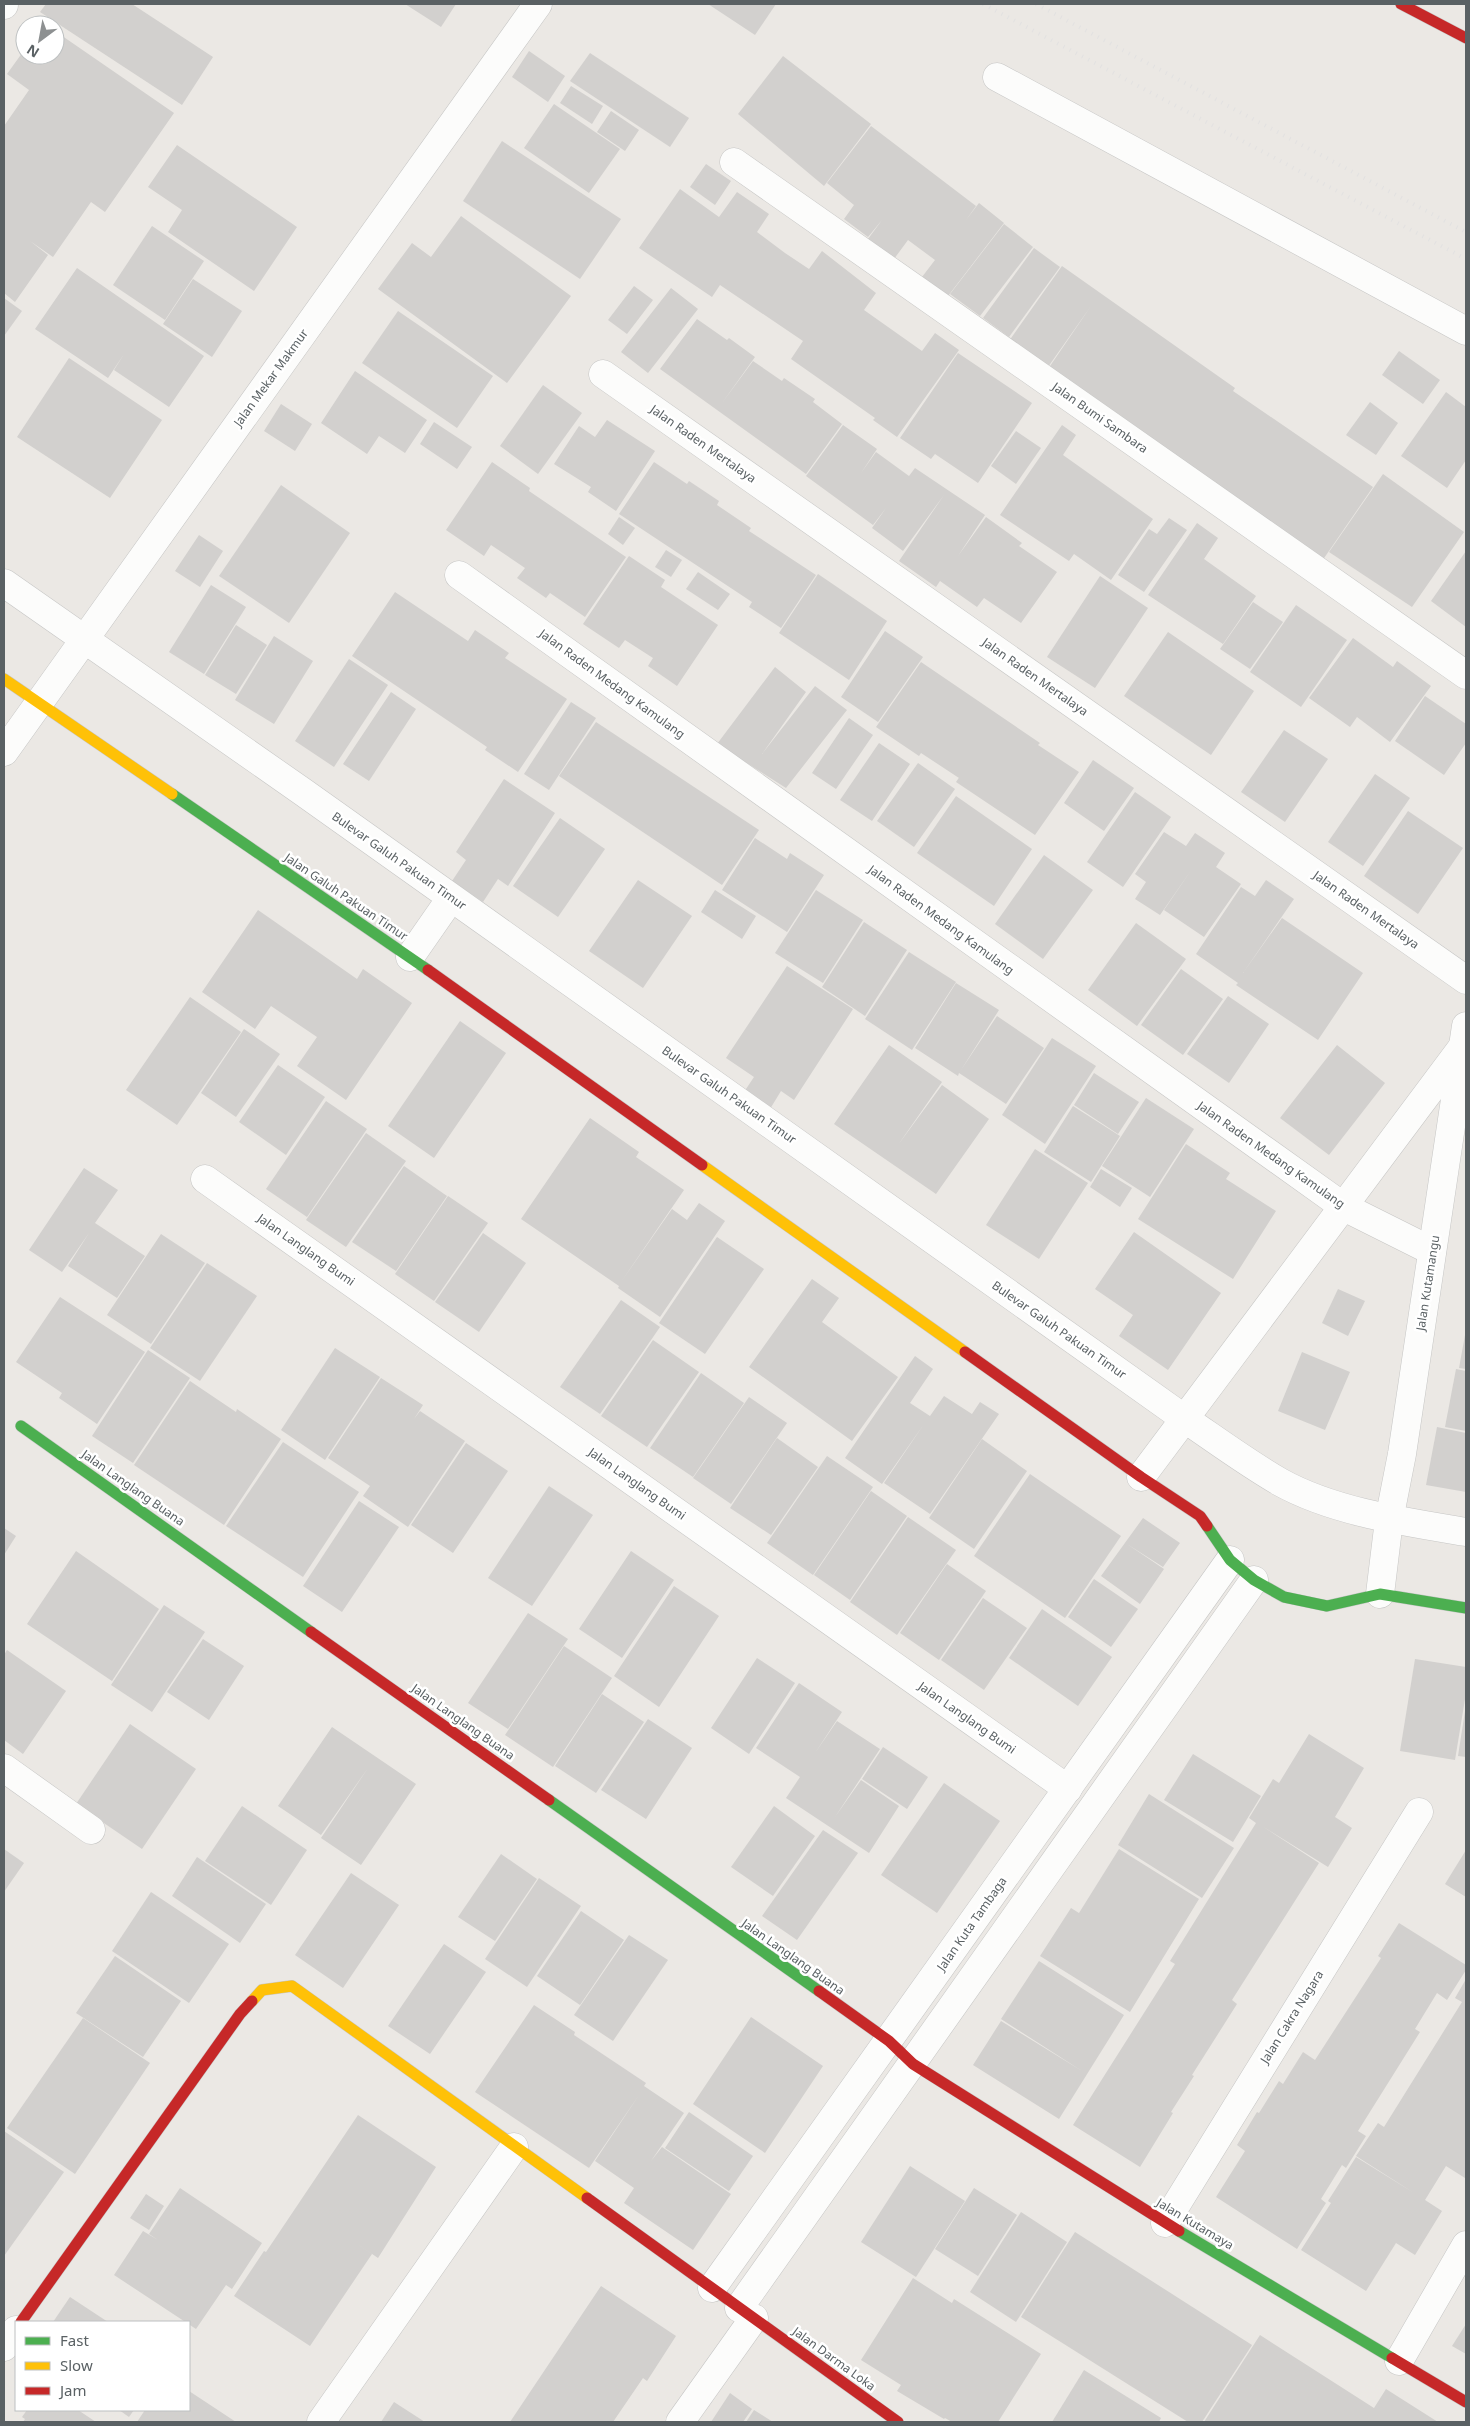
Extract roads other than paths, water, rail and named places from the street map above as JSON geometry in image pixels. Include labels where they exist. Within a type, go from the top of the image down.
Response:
[{"type":"main road","points":[[1401,4],[1466,38]]},
{"type":"main road","points":[[4,679],[39,703]]},
{"type":"main road","name":"Jalan Galuh Pakuan Timur","points":[[39,703],[410,958]]},
{"type":"main road","points":[[410,958],[1141,1477],[1200,1516],[1230,1560],[1254,1580],[1284,1597],[1327,1606],[1380,1594],[1466,1608]]},
{"type":"main road","name":"Jalan Langlang Buana","points":[[21,1426],[889,2041],[914,2064]]},
{"type":"main road","name":"Jalan Darma Loka","points":[[22,2321],[240,2014],[262,1990],[292,1986],[898,2422]]},
{"type":"main road","name":"Jalan Kutamaya","points":[[914,2064],[1165,2222],[1466,2402]]},
{"type":"street","name":"Jalan Mekar Makmur","points":[[4,752],[538,4]]},
{"type":"street","points":[[997,77],[1466,331]]},
{"type":"street","name":"Jalan Bumi Sambara","points":[[734,162],[1466,675]]},
{"type":"street","name":"Jalan Raden Mertalaya","points":[[603,374],[1466,980]]},
{"type":"street","name":"Jalan Raden Medang Kamulang","points":[[459,575],[1344,1207],[1432,1251]]},
{"type":"street","name":"Bulevar Galuh Pakuan Timur","points":[[4,583],[1185,1419],[1281,1482],[1313,1496],[1389,1520],[1466,1532]]},
{"type":"street","points":[[410,958],[451,898]]},
{"type":"street","name":"Jalan Kutamangu","points":[[1141,1477],[1344,1207],[1465,1036]]},
{"type":"street","name":"Jalan Kutamangu","points":[[1380,1594],[1389,1520],[1402,1454],[1465,1036]]},
{"type":"street","name":"Jalan Langlang Bumi","points":[[205,1179],[1068,1789]]},
{"type":"street","name":"Jalan Kuta Tambaga","points":[[712,2288],[1230,1560]]},
{"type":"street","points":[[680,2422],[747,2313],[914,2064],[1254,1580]]},
{"type":"street","points":[[4,1768],[91,1830]]},
{"type":"street","name":"Jalan Cakra Nagara","points":[[1165,2222],[1419,1812]]},
{"type":"street","points":[[321,2422],[514,2147]]},
{"type":"street","points":[[1399,2361],[1466,2245]]},
{"type":"street","points":[[4,2347],[15,2331]]},
{"type":"railway","points":[[983,4],[1466,259]]},
{"type":"railway","points":[[1036,4],[1466,232]]}]
